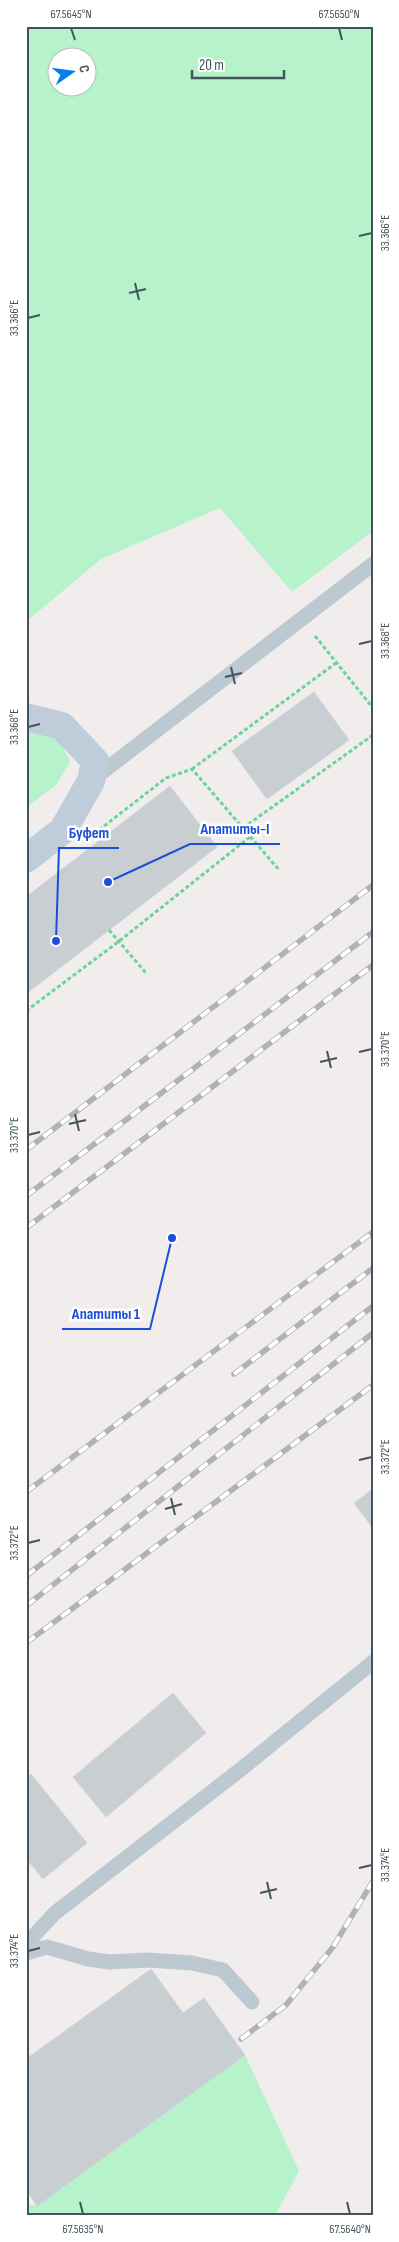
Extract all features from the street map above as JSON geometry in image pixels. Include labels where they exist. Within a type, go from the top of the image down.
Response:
[{"type":"street","points":[[26,718],[62,726],[95,762],[91,781],[63,830],[26,858]]},
{"type":"lane","points":[[91,781],[373,564]]},
{"type":"lane","points":[[26,1944],[55,1913],[240,1770],[373,1662]]},
{"type":"lane","points":[[26,1953],[47,1947],[88,1959],[110,1962],[147,1960],[192,1963],[223,1970],[252,2002]]},
{"type":"path","points":[[302,618],[373,708]]},
{"type":"path","points":[[91,836],[166,778],[192,769],[336,663]]},
{"type":"path","points":[[243,828],[373,735]]},
{"type":"path","points":[[192,769],[280,871]]},
{"type":"path","points":[[26,1011],[118,942],[250,837]]},
{"type":"path","points":[[109,930],[146,973]]},
{"type":"green space","points":[[26,26],[373,26],[373,531],[292,592],[220,508],[101,559],[26,622]]},
{"type":"green space","points":[[26,729],[43,732],[55,737],[63,746],[70,762],[56,785],[26,808]]},
{"type":"green space","points":[[245,2055],[299,2171],[275,2216],[26,2216],[26,2205],[37,2205]]},
{"type":"building","points":[[314,692],[349,740],[267,799],[232,751]]},
{"type":"building","points":[[170,786],[217,847],[26,994],[26,897]]},
{"type":"building","points":[[373,1489],[373,1528],[354,1503]]},
{"type":"building","points":[[173,1693],[206,1733],[106,1817],[73,1777]]},
{"type":"building","points":[[31,1774],[87,1843],[43,1879],[26,1858],[26,1778]]},
{"type":"building","points":[[151,1969],[183,2013],[204,1998],[245,2055],[37,2206],[26,2190],[26,2059]]},
{"type":"railway","points":[[26,1150],[373,885]]},
{"type":"railway","points":[[26,1196],[373,932]]},
{"type":"railway","points":[[26,1228],[373,965]]},
{"type":"railway","points":[[26,1492],[373,1232]]},
{"type":"railway","points":[[234,1374],[373,1268]]},
{"type":"railway","points":[[26,1576],[373,1306]]},
{"type":"railway","points":[[26,1606],[373,1333]]},
{"type":"railway","points":[[26,1643],[373,1385]]},
{"type":"railway","points":[[241,2039],[286,2005],[333,1947],[373,1881]]},
{"type":"place","name":"Апатиты-I","points":[[108,882]]},
{"type":"place","name":"Буфет","points":[[56,941]]},
{"type":"place","name":"Апатиты 1","points":[[172,1238]]}]
